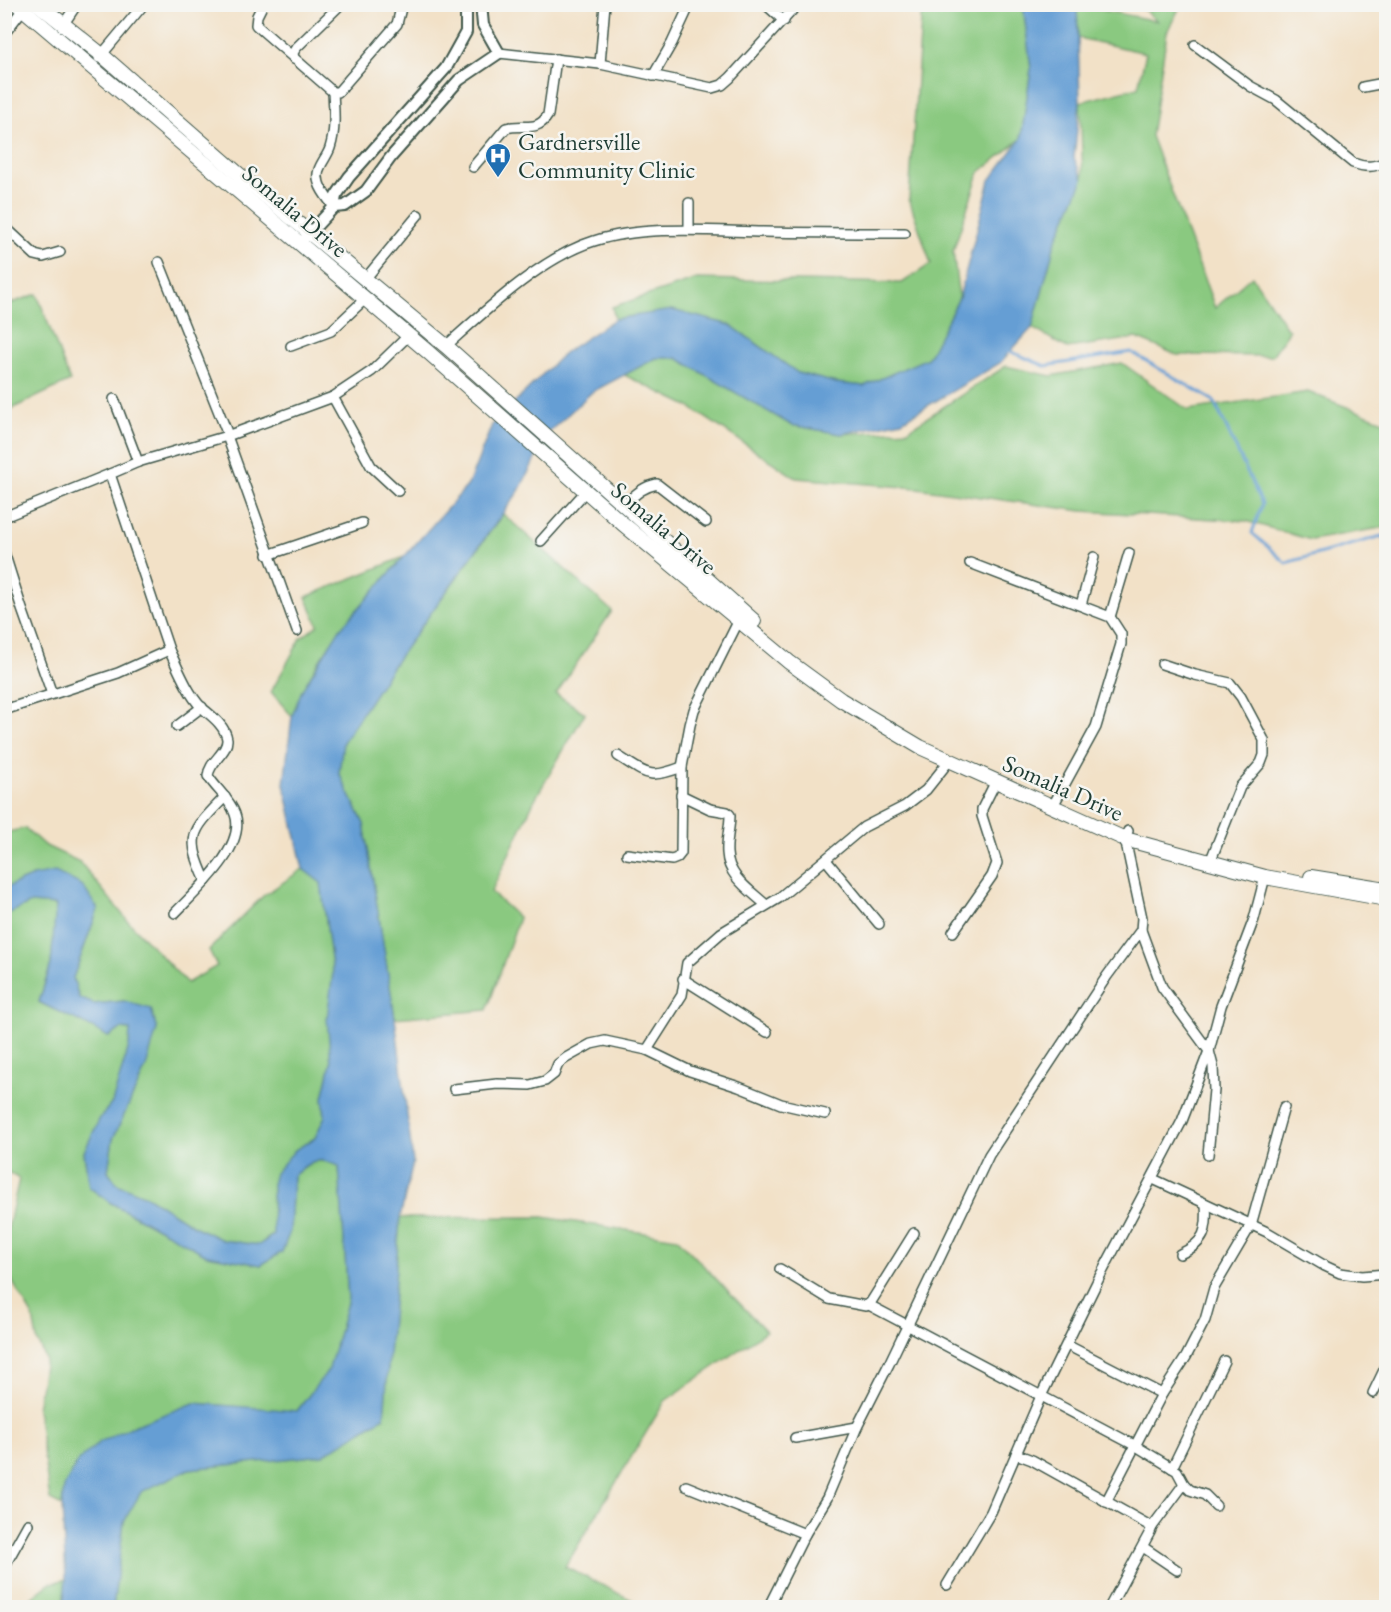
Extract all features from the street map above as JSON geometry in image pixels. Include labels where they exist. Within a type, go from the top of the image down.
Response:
[{"type":"main road","name":"Somalia Drive","points":[[38,4],[102,55],[242,177],[446,346],[799,659],[850,696],[946,753],[1126,835],[1262,870],[1386,889]]},
{"type":"main road","name":"Somalia Drive","points":[[20,7],[789,663],[841,700],[920,747],[995,783],[1126,835],[1265,877],[1386,899]]},
{"type":"street","points":[[63,25],[77,4]]},
{"type":"street","points":[[92,68],[144,4]]},
{"type":"street","points":[[263,4],[257,16],[256,25],[333,92],[335,125],[330,151],[318,169],[318,176],[319,184],[334,207]]},
{"type":"street","points":[[294,59],[293,53],[296,48],[338,8],[337,4]]},
{"type":"street","points":[[333,92],[338,92],[397,24],[402,4]]},
{"type":"street","points":[[299,244],[334,207],[336,196],[342,186],[446,68],[466,32],[466,4]]},
{"type":"street","points":[[481,4],[483,25],[499,53]]},
{"type":"street","points":[[600,64],[605,4]]},
{"type":"street","points":[[653,75],[672,43],[690,4]]},
{"type":"street","points":[[765,4],[784,21]]},
{"type":"street","points":[[334,207],[345,206],[366,191],[391,157],[459,80],[499,53],[600,64],[703,87],[722,86],[798,4]]},
{"type":"street","points":[[4,34],[20,7]]},
{"type":"street","points":[[466,32],[483,25]]},
{"type":"street","points":[[1195,45],[1250,86],[1276,100],[1353,163],[1364,167],[1386,162]]},
{"type":"street","points":[[473,167],[506,128],[538,126],[544,122],[548,115],[556,59]]},
{"type":"street","points":[[446,68],[459,80]]},
{"type":"street","points":[[1363,87],[1380,84],[1386,80]]},
{"type":"street","points":[[377,145],[391,157]]},
{"type":"street","points":[[689,203],[689,230]]},
{"type":"street","points":[[366,278],[418,215]]},
{"type":"street","points":[[4,226],[35,255],[43,257],[60,252]]},
{"type":"street","points":[[446,346],[498,300],[539,270],[568,252],[594,241],[629,234],[689,230],[905,233]]},
{"type":"street","points":[[159,262],[228,436],[268,555],[297,631]]},
{"type":"street","points":[[291,346],[331,331],[365,299]]},
{"type":"street","points":[[4,517],[138,462],[228,436],[333,397],[372,371],[408,336]]},
{"type":"street","points":[[333,397],[371,466],[398,490]]},
{"type":"street","points":[[114,399],[138,462]]},
{"type":"street","points":[[110,474],[169,650],[202,707],[211,713],[225,734],[226,745],[208,771],[212,783],[225,797],[235,814],[236,834],[232,846],[206,881],[175,913]]},
{"type":"street","points":[[624,505],[640,490],[657,484],[706,522]]},
{"type":"street","points":[[541,541],[586,491]]},
{"type":"street","points":[[268,555],[362,523]]},
{"type":"street","points":[[4,552],[52,694]]},
{"type":"street","points":[[1110,617],[1129,553]]},
{"type":"street","points":[[1081,605],[1094,557]]},
{"type":"street","points":[[970,563],[1110,617],[1121,634],[1121,644],[1096,727],[1055,802]]},
{"type":"street","points":[[627,854],[672,860],[681,853],[682,767],[690,725],[694,710],[739,620]]},
{"type":"street","points":[[4,710],[118,673],[169,650]]},
{"type":"street","points":[[1162,664],[1230,683],[1264,740],[1264,756],[1261,763],[1240,787],[1212,857]]},
{"type":"street","points":[[177,726],[202,707]]},
{"type":"street","points":[[618,756],[648,775],[665,774],[682,767]]},
{"type":"street","points":[[647,1050],[682,995],[687,963],[708,943],[766,904],[779,898],[864,827],[905,806],[926,790],[949,761]]},
{"type":"street","points":[[954,932],[992,876],[997,862],[982,816],[982,809],[995,783]]},
{"type":"street","points":[[681,795],[710,809],[727,812],[730,815],[726,853],[728,864],[738,879],[766,904]]},
{"type":"street","points":[[206,881],[196,859],[193,844],[195,834],[225,797]]},
{"type":"street","points":[[1126,835],[1142,918],[1141,930],[1162,987],[1209,1051],[1213,1066],[1214,1090],[1208,1155]]},
{"type":"street","points":[[826,860],[879,924]]},
{"type":"street","points":[[947,1585],[991,1512],[1041,1396],[1099,1278],[1182,1121],[1209,1051],[1221,1006],[1254,919],[1265,877]]},
{"type":"street","points":[[768,1608],[826,1497],[856,1427],[989,1155],[1107,976],[1141,930]]},
{"type":"street","points":[[683,979],[767,1032]]},
{"type":"street","points":[[454,1089],[546,1081],[566,1058],[597,1042],[617,1042],[647,1050],[690,1071],[781,1104],[825,1114]]},
{"type":"street","points":[[1106,1502],[1162,1394],[1186,1357],[1205,1320],[1215,1288],[1251,1224],[1284,1107]]},
{"type":"street","points":[[1153,1179],[1251,1224],[1340,1273],[1362,1276],[1386,1274]]},
{"type":"street","points":[[1180,1254],[1193,1249],[1202,1240],[1207,1219],[1206,1204]]},
{"type":"street","points":[[869,1305],[914,1233]]},
{"type":"street","points":[[780,1269],[829,1299],[869,1305],[1136,1446],[1172,1468],[1190,1490],[1205,1495],[1216,1506]]},
{"type":"street","points":[[1067,1345],[1162,1394]]},
{"type":"street","points":[[1172,1468],[1224,1361]]},
{"type":"street","points":[[1373,1393],[1386,1366]]},
{"type":"street","points":[[795,1438],[856,1427]]},
{"type":"street","points":[[1016,1454],[1032,1460],[1152,1527]]},
{"type":"street","points":[[1109,1608],[1152,1527],[1184,1484]]},
{"type":"street","points":[[686,1486],[805,1534]]},
{"type":"street","points":[[6,1562],[27,1524]]},
{"type":"street","points":[[1143,1547],[1177,1570]]},
{"type":"green space","points":[[922,5],[1023,5],[1031,69],[1021,139],[979,173],[953,251],[959,298],[928,358],[864,386],[836,383],[798,373],[730,325],[672,310],[615,319],[612,307],[697,279],[902,283],[931,264],[909,199]]},
{"type":"green space","points":[[1077,5],[1157,21],[1139,5],[1181,5],[1167,32],[1151,136],[1215,308],[1252,276],[1289,331],[1272,356],[1177,355],[1136,338],[1067,348],[1032,328],[1055,243],[1083,179],[1080,102],[1138,87],[1146,53],[1078,38]]},
{"type":"green space","points":[[37,294],[70,381],[5,412],[5,297],[9,304]]},
{"type":"green space","points":[[656,358],[677,358],[791,425],[841,434],[908,430],[1006,366],[1051,376],[1122,363],[1188,410],[1308,392],[1386,422],[1386,527],[1311,540],[1246,521],[1082,511],[917,488],[796,478],[688,406],[624,375]]},
{"type":"green space","points":[[503,514],[612,611],[556,694],[585,713],[535,799],[491,892],[519,918],[487,1010],[395,1018],[364,824],[339,773],[343,742],[396,661]]},
{"type":"green space","points":[[404,557],[340,631],[313,671],[292,716],[271,692],[301,638],[318,625],[306,597]]},
{"type":"green space","points":[[25,828],[44,845],[80,862],[127,920],[187,983],[217,966],[209,950],[263,896],[303,869],[321,882],[333,973],[328,1018],[331,1063],[323,1098],[325,1116],[315,1138],[295,1150],[272,1184],[273,1234],[259,1245],[222,1240],[192,1225],[148,1197],[117,1184],[108,1171],[113,1139],[146,1067],[124,1001],[94,1004],[79,998],[73,978],[98,909],[33,876],[5,888],[4,833]]},
{"type":"green space","points":[[31,903],[57,905],[51,964],[39,1002],[108,1037],[121,1029],[130,1030],[129,1046],[112,1103],[100,1118],[84,1152],[89,1187],[111,1203],[207,1255],[261,1265],[282,1252],[290,1231],[293,1176],[314,1161],[324,1161],[339,1166],[348,1299],[330,1369],[296,1412],[194,1403],[64,1487],[62,1506],[50,1500],[37,1409],[45,1359],[37,1340],[33,1317],[5,1269],[5,1241],[19,1179],[5,1170],[4,915]]},
{"type":"green space","points":[[543,1217],[677,1238],[766,1331],[665,1401],[565,1567],[646,1607],[113,1608],[124,1521],[140,1492],[189,1469],[323,1455],[384,1417],[400,1218]]},
{"type":"green space","points":[[66,1579],[63,1607],[19,1608],[49,1584]]},
{"type":"water","points":[[1023,5],[1077,5],[1080,102],[1074,158],[1083,179],[1055,243],[1032,328],[1000,363],[902,421],[841,434],[791,425],[677,358],[656,358],[592,392],[548,433],[519,491],[396,661],[343,742],[339,773],[364,824],[395,1018],[413,1162],[400,1218],[384,1417],[323,1455],[189,1469],[141,1492],[124,1521],[113,1607],[63,1607],[66,1579],[62,1506],[64,1487],[78,1461],[100,1442],[133,1426],[194,1403],[297,1411],[329,1369],[348,1299],[339,1166],[324,1161],[314,1161],[293,1176],[290,1231],[282,1252],[261,1265],[207,1255],[111,1203],[89,1187],[84,1152],[100,1118],[112,1103],[129,1046],[130,1030],[121,1029],[108,1037],[39,1002],[51,964],[56,905],[31,903],[5,915],[5,888],[33,876],[55,872],[82,885],[98,909],[73,978],[79,998],[94,1004],[124,1001],[151,1009],[157,1029],[146,1067],[113,1139],[108,1171],[117,1184],[148,1197],[192,1225],[222,1240],[259,1245],[273,1235],[272,1184],[275,1173],[295,1150],[315,1138],[325,1116],[323,1098],[331,1063],[327,1018],[333,973],[321,883],[303,869],[284,784],[292,716],[302,690],[340,629],[468,485],[492,425],[564,353],[615,319],[672,310],[730,325],[798,373],[836,383],[864,386],[928,358],[959,298],[990,180],[1021,139],[1031,69]]},
{"type":"waterway","points":[[1007,350],[1045,366],[1131,352],[1214,401],[1262,504],[1252,533],[1286,563],[1382,536],[1386,541]]},
{"type":"place","name":"Gardnersville Community Clinic","points":[[498,179]]}]
